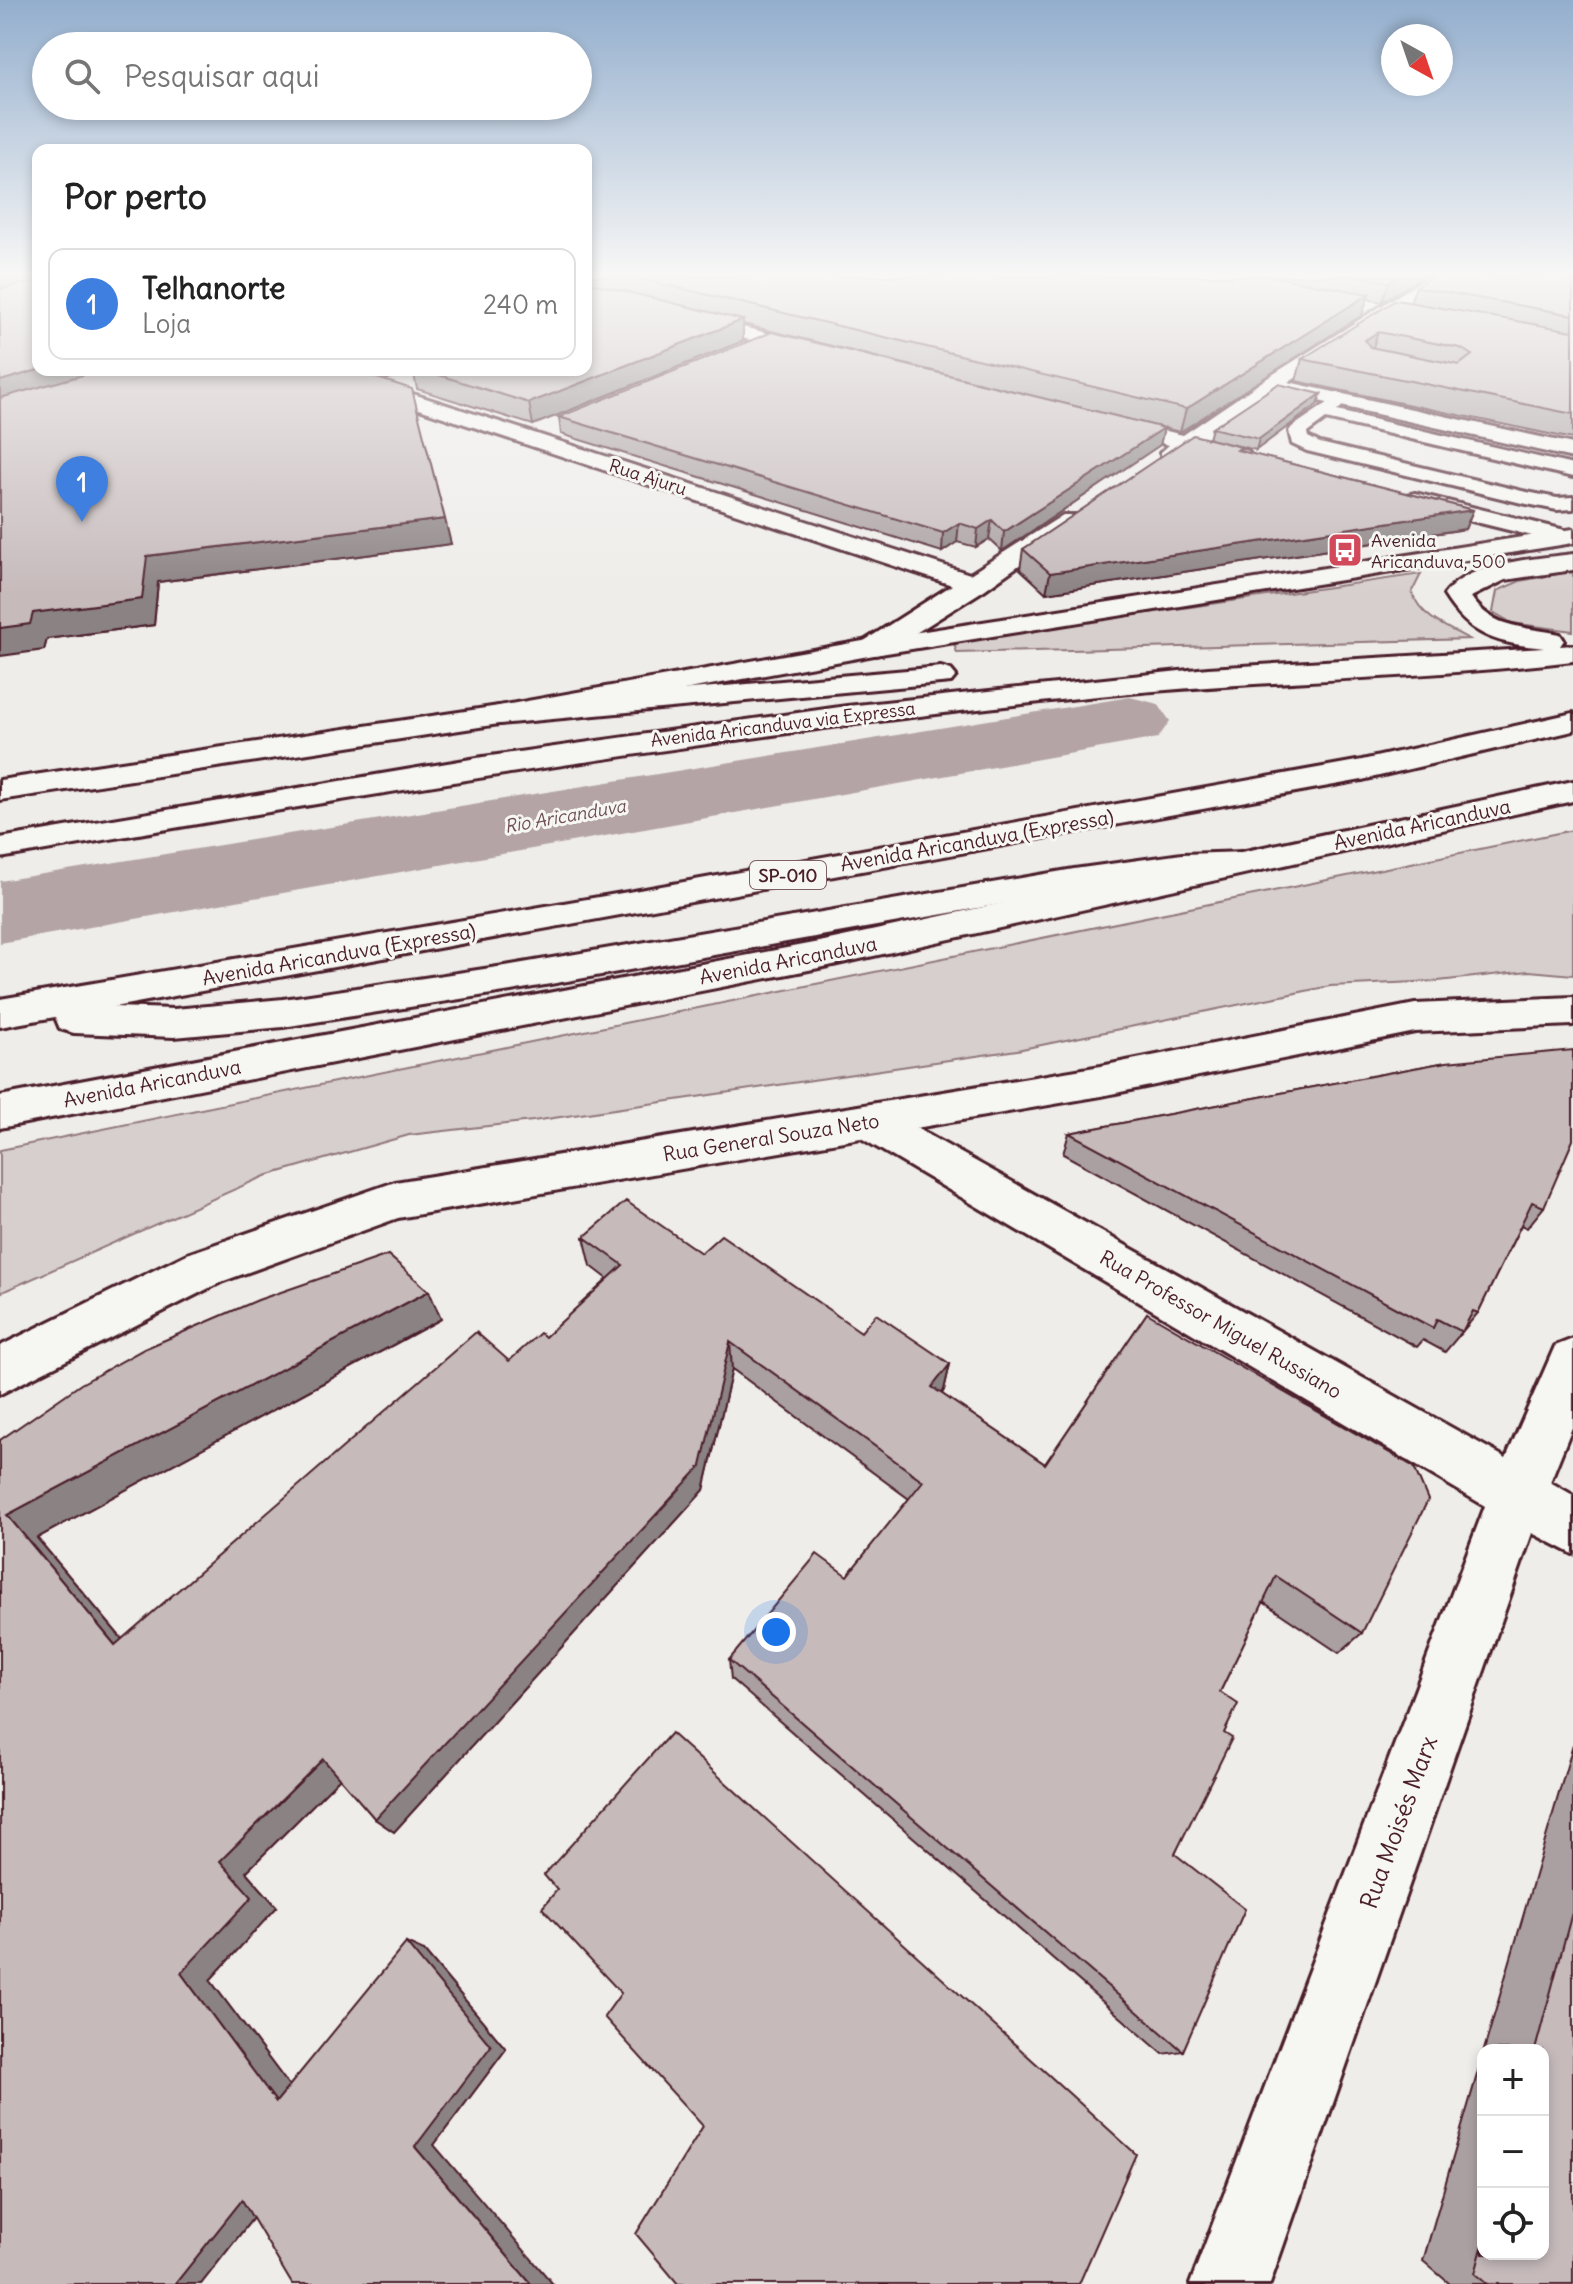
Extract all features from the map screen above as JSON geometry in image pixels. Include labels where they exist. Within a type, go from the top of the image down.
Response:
[{"type":"main road","name":"Rua Ajuru","points":[[358,383],[975,584]]},
{"type":"main road","points":[[383,391],[406,383]]},
{"type":"main road","points":[[1147,469],[1271,384],[1573,451]]},
{"type":"main road","points":[[1079,416],[1264,462]]},
{"type":"main road","points":[[527,438],[556,426]]},
{"type":"main road","points":[[1387,493],[1570,545]]},
{"type":"main road","points":[[874,647],[1094,505]]},
{"type":"main road","points":[[1570,545],[1468,584],[1457,595],[1466,612],[1485,627],[1513,636],[1573,642]]},
{"type":"main road","points":[[0,790],[499,715],[874,647],[1570,545]]},
{"type":"main road","name":"Avenida Aricanduva via Expressa","points":[[0,848],[653,741],[1149,682],[1379,665],[1517,660],[1573,653]]},
{"type":"main road","points":[[499,715],[1066,666],[1191,661],[1379,665]]},
{"type":"main road","name":"Avenida Aricanduva (Expressa)","points":[[0,1015],[1362,770],[1573,722]]},
{"type":"main road","name":"Avenida Aricanduva","points":[[0,1112],[824,954],[1573,791]]},
{"type":"main road","points":[[0,1015],[174,1023],[283,1013],[511,978],[1074,880],[1182,865],[1246,863]]},
{"type":"main road","name":"Rua General Souza Neto","points":[[0,1371],[204,1268],[395,1200],[598,1164],[869,1122],[1281,1047],[1415,1018],[1573,1011]]},
{"type":"main road","name":"Rua Professor Miguel Russiano","points":[[869,1122],[1573,1526]]},
{"type":"main road","name":"Rua Moisés Marx","points":[[1230,2284],[1517,1495],[1573,1362]]},
{"type":"lane","points":[[1341,399],[1298,431],[1299,440],[1314,447],[1522,497],[1557,504],[1573,503]]},
{"type":"lane","points":[[1324,413],[1573,471]]},
{"type":"shaded area","points":[[1573,571],[1573,631],[1512,623],[1493,612],[1497,591],[1520,581]]},
{"type":"shaded area","points":[[1421,574],[1412,592],[1421,608],[1427,615],[1469,639],[957,653],[953,641]]},
{"type":"shaded area","points":[[1573,830],[1573,975],[1529,971],[1438,981],[1330,986],[1017,1050],[533,1121],[409,1135],[265,1176],[0,1293],[0,1150]]},
{"type":"building","points":[[56,383],[392,383],[412,389],[445,519],[147,556],[142,599],[33,613],[30,624],[0,628],[0,398]]},
{"type":"building","points":[[463,383],[582,383],[529,403]]},
{"type":"building","points":[[645,383],[979,383],[1164,428],[1004,532],[992,520],[978,529],[959,523],[943,533],[559,417]]},
{"type":"building","points":[[1075,383],[1228,383],[1186,409]]},
{"type":"building","points":[[1418,383],[1573,383],[1573,414]]},
{"type":"building","points":[[1278,384],[1321,394],[1259,439],[1212,428]]},
{"type":"building","points":[[1193,435],[1241,447],[1237,450],[1473,510],[1050,573],[1023,549]]},
{"type":"building","points":[[1573,1050],[1573,1140],[1544,1207],[1532,1202],[1478,1313],[1473,1311],[1462,1332],[1437,1319],[1433,1328],[1069,1133],[1446,1062]]},
{"type":"building","points":[[626,1201],[701,1253],[721,1235],[861,1332],[876,1314],[950,1364],[932,1387],[1045,1464],[1147,1313],[1414,1467],[1428,1500],[1362,1633],[1276,1576],[1220,1692],[1238,1704],[1224,1733],[1232,1738],[1175,1854],[1245,1909],[1183,2051],[729,1660],[817,1554],[847,1576],[923,1481],[730,1342],[701,1466],[375,1819],[323,1759],[220,1861],[252,1897],[181,1973],[276,2102],[406,1943],[491,2046],[415,2147],[531,2284],[292,2284],[242,2200],[175,2284],[0,2284],[0,1440],[81,1384],[144,1349],[258,1300],[388,1255],[429,1291],[7,1515],[115,1645],[476,1332],[509,1361],[540,1333],[545,1337],[623,1265],[584,1237]]},
{"type":"building","points":[[671,1733],[1136,2154],[1079,2284],[678,2284],[636,2234],[703,2126],[604,2017],[621,1993],[542,1908],[557,1890],[544,1875]]},
{"type":"building","points":[[1573,1909],[1573,2284],[1487,2284],[1475,2274],[1479,2260],[1549,2260],[1549,2044],[1537,2044]]},
{"type":"waterway","name":"Rio Aricanduva","points":[[0,912],[1130,721]]},
{"type":"place","name":"Telhanorte","points":[[82,522]]},
{"type":"place","name":"Avenida Aricanduva, 500","points":[[1345,550]]}]
